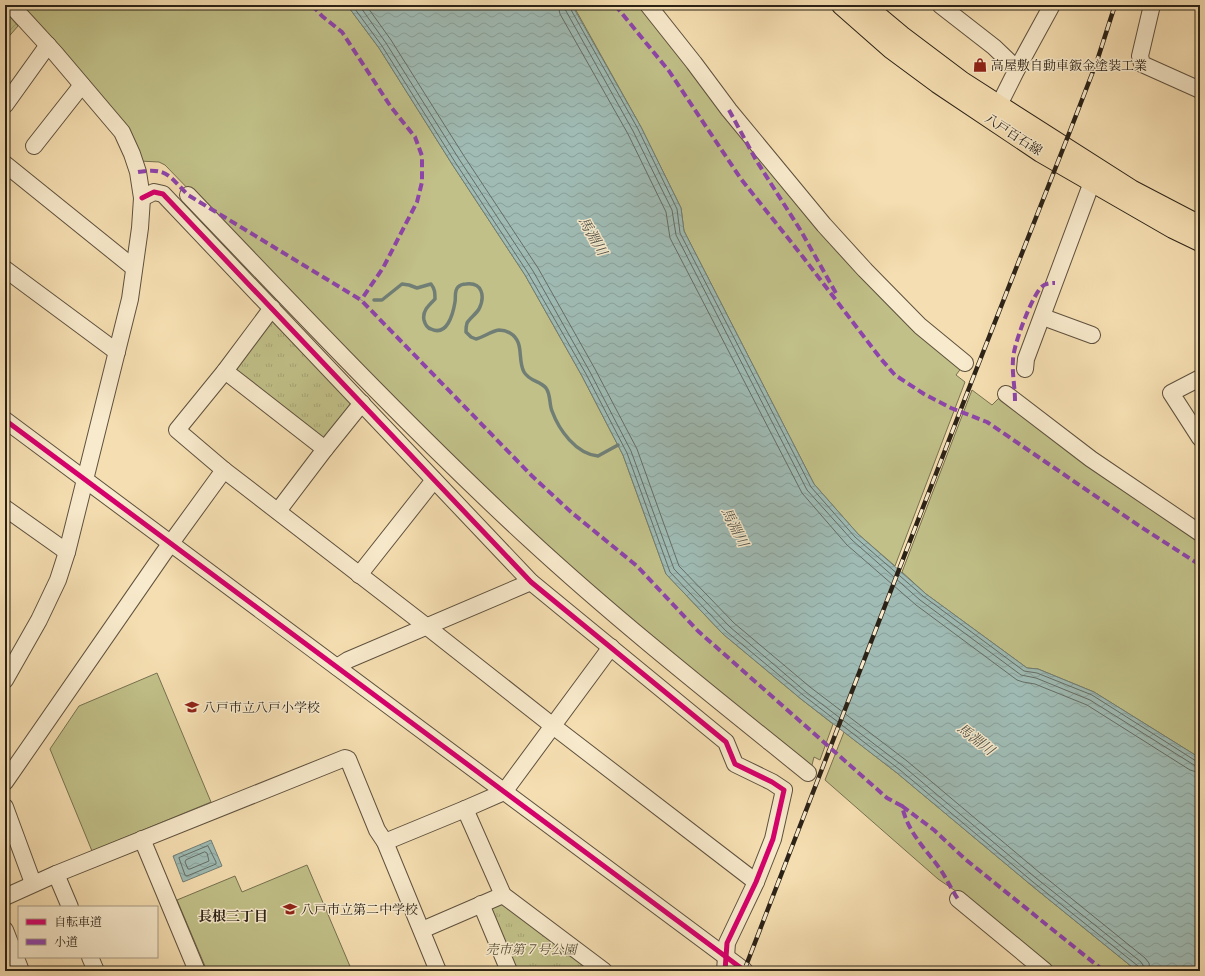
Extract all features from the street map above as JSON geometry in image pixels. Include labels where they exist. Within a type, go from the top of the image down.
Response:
[{"type":"main road","name":"八戸百石線","points":[[842,5],[892,49],[938,83],[1041,152],[1173,228],[1200,241]]},
{"type":"main road","name":"八戸百石線","points":[[864,5],[901,36],[962,82],[1131,190],[1200,226]]},
{"type":"street","points":[[5,680],[39,620],[58,580],[67,552],[130,299],[140,228],[142,198],[138,172],[122,132],[48,45],[11,5]]},
{"type":"street","points":[[648,5],[729,110],[824,225],[865,270],[920,326],[965,363]]},
{"type":"street","points":[[940,5],[994,47],[1017,69]]},
{"type":"street","points":[[999,105],[1052,5]]},
{"type":"street","points":[[1152,5],[1140,56],[1142,64],[1200,90]]},
{"type":"street","points":[[5,105],[48,45]]},
{"type":"street","points":[[34,146],[82,85]]},
{"type":"street","points":[[5,164],[134,268]]},
{"type":"street","points":[[1025,369],[1026,359],[1043,317],[1092,182]]},
{"type":"street","points":[[142,198],[154,192],[163,194],[531,582],[726,742],[735,764],[772,782],[784,790],[773,839],[756,882],[727,943],[725,964]]},
{"type":"street","points":[[188,195],[396,412],[530,540],[598,601],[675,666],[808,773]]},
{"type":"street","points":[[5,269],[117,352]]},
{"type":"street","points":[[272,308],[225,371],[177,430],[224,470],[756,882]]},
{"type":"street","points":[[1043,317],[1092,336]]},
{"type":"street","points":[[225,371],[325,449]]},
{"type":"street","points":[[1200,378],[1171,393],[1200,438]]},
{"type":"street","points":[[1006,394],[1091,459],[1200,533]]},
{"type":"street","points":[[278,511],[362,403]]},
{"type":"street","points":[[5,420],[504,792],[725,964],[745,971]]},
{"type":"street","points":[[5,782],[224,470]]},
{"type":"street","points":[[359,575],[434,480]]},
{"type":"street","points":[[5,508],[67,552]]},
{"type":"street","points":[[337,667],[348,660],[531,582]]},
{"type":"street","points":[[384,842],[504,792],[611,648]]},
{"type":"street","points":[[5,896],[33,883],[345,758],[348,759],[377,830],[384,842],[422,930],[438,971]]},
{"type":"street","points":[[5,807],[33,883]]},
{"type":"street","points":[[465,809],[503,895],[604,971]]},
{"type":"street","points":[[142,839],[197,971]]},
{"type":"street","points":[[56,874],[70,906]]},
{"type":"street","points":[[422,930],[503,895]]},
{"type":"street","points":[[958,899],[1045,971]]},
{"type":"street","points":[[482,904],[509,971]]},
{"type":"street","points":[[5,930],[21,971]]},
{"type":"street","points":[[90,958],[96,971]]},
{"type":"green space","points":[[22,5],[347,5],[379,48],[452,164],[525,275],[582,376],[623,455],[666,574],[723,634],[833,724],[820,760],[814,757],[811,769],[607,602],[403,411],[165,165],[159,162],[139,161],[114,115]]},
{"type":"green space","points":[[573,5],[641,5],[682,55],[962,367],[956,375],[965,382],[895,566],[858,534],[814,484],[684,231],[681,208],[641,127]]},
{"type":"green space","points":[[5,11],[18,26],[5,41]]},
{"type":"green space","points":[[273,319],[354,399],[328,440],[321,439],[237,374],[235,367]]},
{"type":"green space","points":[[972,390],[992,405],[999,398],[1200,539],[1200,758],[1094,692],[1038,669],[1027,668],[926,594],[902,572]]},
{"type":"green space","points":[[157,673],[211,802],[92,851],[50,749],[79,706]]},
{"type":"green space","points":[[844,732],[897,773],[1137,971],[1051,971],[960,894],[938,879],[825,780]]},
{"type":"green space","points":[[307,865],[352,971],[207,971],[177,900],[235,876],[242,892]]},
{"type":"green space","name":"売市第７号公園","points":[[499,902],[598,971],[515,971],[490,910]]},
{"type":"water","name":"馬淵川","points":[[347,5],[572,5],[641,127],[681,208],[684,231],[814,484],[858,534],[926,594],[1027,668],[1038,669],[1094,692],[1200,758],[1200,971],[1137,971],[897,773],[801,699],[723,634],[666,574],[623,455],[582,376],[525,275],[452,164],[379,48]]},
{"type":"water","points":[[211,840],[222,866],[183,882],[173,856]]},
{"type":"pier","points":[[898,566],[901,569],[839,731],[836,728]]},
{"type":"waterway","points":[[374,300],[382,300],[402,284],[417,288],[431,284],[435,299],[425,311],[424,320],[428,328],[437,331],[445,327],[451,318],[456,290],[458,287],[465,284],[476,285],[481,291],[482,300],[479,309],[467,323],[466,332],[471,337],[476,339],[499,330],[508,332],[515,337],[518,341],[524,372],[526,375],[546,388],[549,394],[551,408],[559,426],[569,440],[576,446],[583,451],[598,456],[618,445]]},
{"type":"railway","points":[[744,971],[1097,61],[1115,5]]},
{"type":"marked path","points":[[312,5],[322,16],[342,32],[391,107],[415,137],[422,156],[422,182],[417,202],[383,268],[361,300]]},
{"type":"marked path","points":[[615,5],[669,71],[741,179],[895,375],[924,394],[951,408],[987,422],[1141,527],[1200,565]]},
{"type":"marked path","points":[[729,110],[756,160],[801,231],[837,295]]},
{"type":"marked path","points":[[138,172],[155,171],[167,174],[188,195],[361,300],[532,476],[571,512],[637,566],[698,631],[887,798],[902,806],[908,824],[940,869],[958,899]]},
{"type":"marked path","points":[[1015,401],[1013,360],[1019,335],[1031,304],[1039,290],[1046,284],[1055,283]]},
{"type":"marked path","points":[[902,806],[934,830],[965,859],[1104,971]]},
{"type":"cycle path","points":[[142,198],[154,192],[163,194],[531,582],[726,742],[735,764],[772,782],[784,790],[773,839],[756,882],[727,943],[725,971]]},
{"type":"cycle path","points":[[5,420],[745,971]]},
{"type":"place","name":"高屋敷自動車鈑金塗装工業","points":[[980,65]]},
{"type":"place","name":"八戸市立八戸小学校","points":[[192,707]]},
{"type":"place","name":"八戸市立第二中学校","points":[[290,909]]},
{"type":"district","name":"長根三丁目","points":[[233,916]]}]
